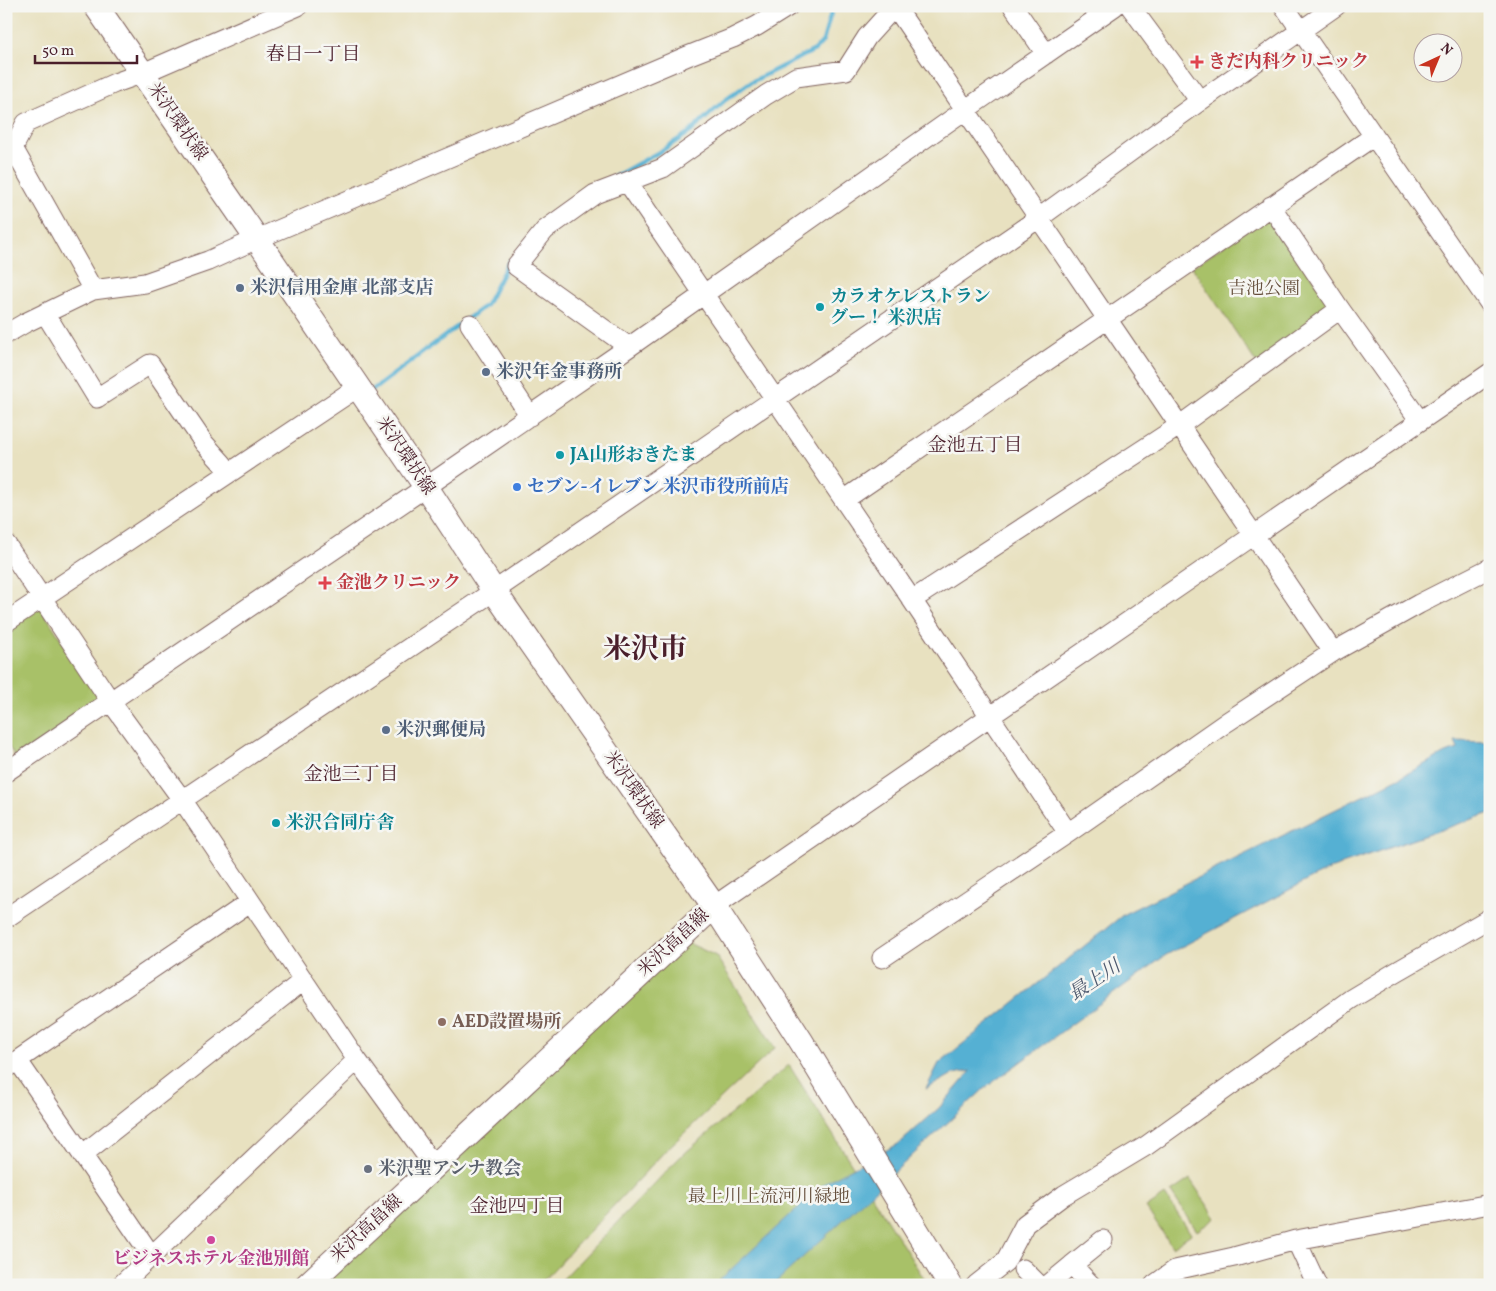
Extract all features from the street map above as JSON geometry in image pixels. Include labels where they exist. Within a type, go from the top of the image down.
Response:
[{"type":"main road","name":"米沢環状線","points":[[96,6],[358,387],[494,591],[714,906]]},
{"type":"main road","name":"米沢高畠線","points":[[307,1285],[714,906],[811,1056],[949,1284]]},
{"type":"street","points":[[93,290],[13,148],[26,123],[114,83],[143,73],[298,6]]},
{"type":"street","points":[[6,334],[93,290],[145,283],[208,262],[257,239],[733,38],[789,6]]},
{"type":"street","points":[[629,347],[516,266],[545,230],[595,194],[628,183],[663,168],[766,95],[796,77],[846,70],[867,37],[896,6],[1106,320],[1333,652]]},
{"type":"street","points":[[1013,6],[1046,54]]},
{"type":"street","points":[[6,772],[530,416],[1115,6]]},
{"type":"street","points":[[1130,6],[1200,101]]},
{"type":"street","points":[[1284,6],[1490,304]]},
{"type":"street","points":[[6,918],[494,591],[1039,218],[1200,101],[1336,6]]},
{"type":"street","points":[[844,500],[1374,136]]},
{"type":"street","points":[[628,183],[1068,832]]},
{"type":"street","points":[[1271,206],[1340,309],[1420,422]]},
{"type":"street","points":[[912,600],[1179,426],[1340,309]]},
{"type":"street","points":[[45,313],[97,398],[150,364],[204,443],[222,462],[229,473]]},
{"type":"street","points":[[470,324],[530,416]]},
{"type":"street","points":[[714,906],[1490,373]]},
{"type":"street","points":[[6,622],[358,387]]},
{"type":"street","points":[[6,544],[111,702],[182,800],[357,1060],[434,1166]]},
{"type":"street","points":[[882,958],[1227,722],[1333,652],[1419,604],[1490,568]]},
{"type":"street","points":[[151,1255],[82,1155],[12,1065],[250,902]]},
{"type":"street","points":[[976,1285],[1005,1262],[1025,1224],[1064,1195],[1146,1146],[1351,999],[1490,918]]},
{"type":"street","points":[[82,1155],[304,980]]},
{"type":"street","points":[[121,1285],[357,1060]]},
{"type":"street","points":[[1154,1285],[1175,1270],[1234,1257],[1296,1240],[1490,1204]]},
{"type":"street","points":[[1047,1285],[1103,1240]]},
{"type":"street","points":[[1296,1240],[1317,1285]]},
{"type":"street","points":[[1072,1265],[1091,1285]]},
{"type":"street","points":[[1023,1269],[1039,1285]]},
{"type":"green space","name":"吉池公園","points":[[1270,214],[1335,310],[1257,364],[1192,267]]},
{"type":"green space","points":[[39,605],[102,703],[16,758],[6,743],[6,627]]},
{"type":"green space","points":[[684,941],[716,956],[775,1048],[666,1150],[539,1285],[322,1285]]},
{"type":"green space","name":"最上川上流河川緑地","points":[[789,1065],[928,1285],[557,1285],[679,1158]]},
{"type":"green space","points":[[1190,1179],[1216,1218],[1197,1231],[1171,1192]]},
{"type":"green space","points":[[1165,1195],[1191,1234],[1172,1247],[1146,1208]]},
{"type":"water","name":"最上川","points":[[1455,741],[1490,742],[1490,813],[1342,864],[1166,955],[985,1088],[773,1285],[714,1285],[826,1182],[900,1143],[939,1108],[971,1071],[953,1074],[926,1089],[939,1063],[1124,914],[1399,778],[1445,753],[1458,749]]},
{"type":"waterway","points":[[614,177],[661,151],[690,132],[724,101],[749,83],[815,50],[823,41],[833,6]]},
{"type":"waterway","points":[[370,392],[486,305],[509,261]]},
{"type":"place","name":"きだ内科クリニック","points":[[1197,62]]},
{"type":"place","name":"米沢信用金庫 北部支店","points":[[240,288]]},
{"type":"place","name":"カラオケレストラン グー！ 米沢店","points":[[820,307]]},
{"type":"place","name":"米沢年金事務所","points":[[486,372]]},
{"type":"place","name":"JA山形おきたま","points":[[560,455]]},
{"type":"place","name":"セブン-イレブン 米沢市役所前店","points":[[517,487]]},
{"type":"place","name":"金池クリニック","points":[[325,583]]},
{"type":"place","name":"米沢郵便局","points":[[386,730]]},
{"type":"place","name":"米沢合同庁舎","points":[[276,823]]},
{"type":"place","name":"AED設置場所","points":[[442,1022]]},
{"type":"place","name":"米沢聖アンナ教会","points":[[368,1169]]},
{"type":"place","name":"ビジネスホテル金池別館","points":[[211,1240]]},
{"type":"district","name":"春日一丁目","points":[[313,55]]},
{"type":"district","name":"金池五丁目","points":[[975,446]]},
{"type":"district","name":"米沢市","points":[[645,650]]},
{"type":"district","name":"金池三丁目","points":[[351,775]]},
{"type":"district","name":"金池四丁目","points":[[517,1207]]}]
